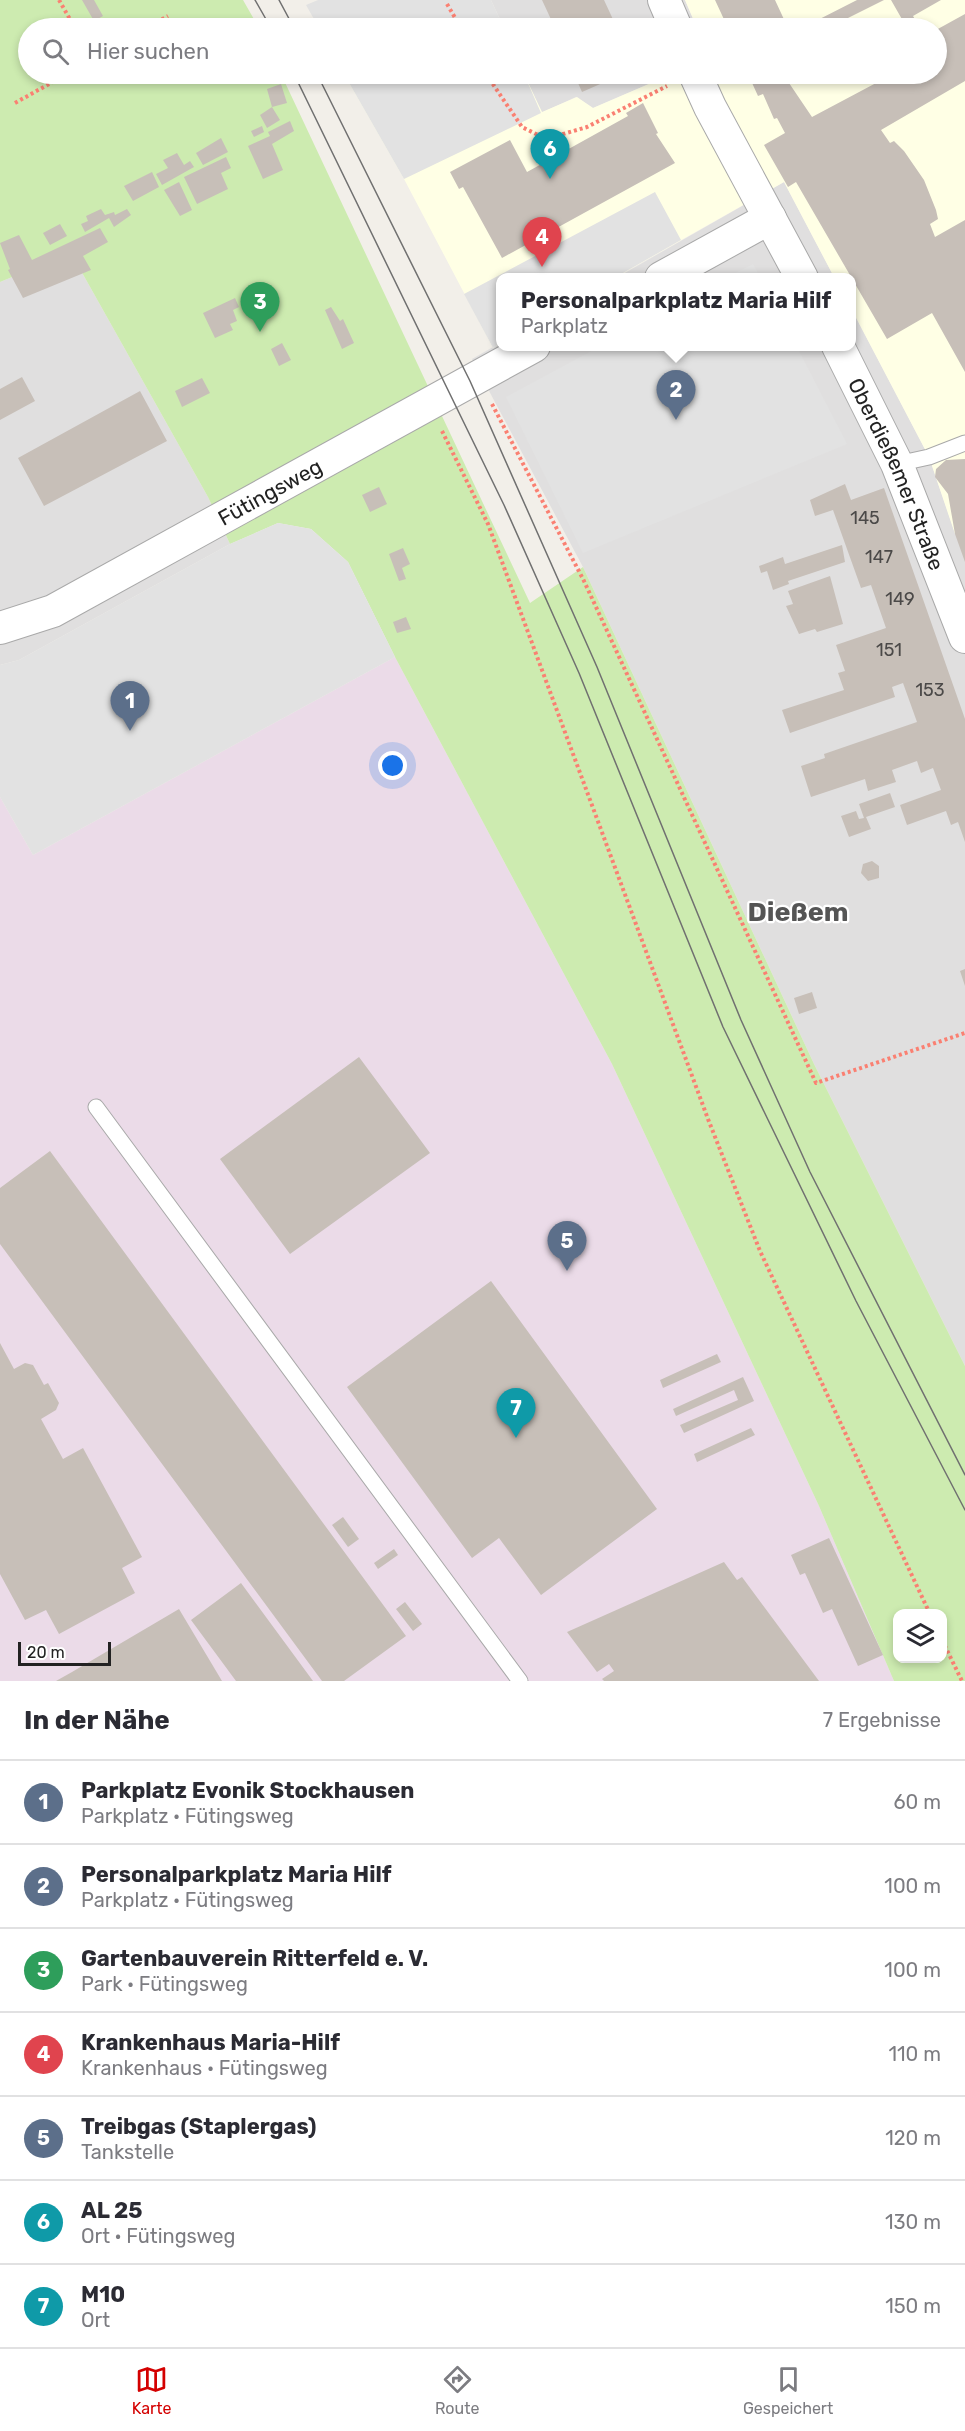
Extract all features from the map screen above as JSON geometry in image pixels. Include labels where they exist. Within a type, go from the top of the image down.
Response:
[{"type":"street","points":[[663,0],[671,18]]},
{"type":"street","points":[[688,84],[710,107],[799,273]]},
{"type":"street","points":[[670,273],[770,218]]},
{"type":"street","name":"Fütingsweg","points":[[0,628],[53,611],[525,351]]},
{"type":"street","name":"Oberdießemer Straße","points":[[840,351],[897,464],[965,637]]},
{"type":"lane","points":[[897,464],[929,457],[965,443]]},
{"type":"lane","points":[[96,1107],[520,1681]]},
{"type":"path","points":[[59,0],[69,18]]},
{"type":"path","points":[[447,4],[455,18]]},
{"type":"path","points":[[164,18],[168,16]]},
{"type":"path","points":[[15,103],[49,84]]},
{"type":"path","points":[[493,84],[522,127],[546,139],[587,127],[673,84]]},
{"type":"path","points":[[478,377],[584,581],[816,1083],[965,1033]]},
{"type":"path","points":[[428,403],[488,524],[708,1119],[760,1251],[928,1609]]},
{"type":"path","points":[[947,1650],[962,1681]]},
{"type":"shaded area","points":[[318,0],[491,0],[499,18],[313,18],[306,5]]},
{"type":"shaded area","points":[[491,0],[685,0],[693,18],[499,18]]},
{"type":"shaded area","points":[[685,0],[965,0],[965,530],[955,534],[929,457],[856,318],[856,273],[832,273],[784,182],[623,273],[496,273],[496,346],[493,348],[404,179],[350,84],[529,84],[542,112],[577,97],[593,108],[649,84],[947,84],[947,18],[693,18]]},
{"type":"shaded area","points":[[350,84],[528,84],[541,113],[404,179]]},
{"type":"shaded area","points":[[528,84],[649,84],[593,108],[576,97],[541,113]]},
{"type":"shaded area","points":[[784,182],[832,273],[625,273]]},
{"type":"shaded area","points":[[655,192],[681,240],[623,273],[503,273]]},
{"type":"shaded area","points":[[71,253],[208,497],[230,544],[19,660],[0,665],[0,282]]},
{"type":"shaded area","points":[[753,264],[758,273],[735,273]]},
{"type":"shaded area","points":[[496,277],[496,346],[493,348],[464,294]]},
{"type":"shaded area","points":[[856,318],[929,457],[955,533],[965,530],[965,1366],[814,1064],[583,567],[472,359],[496,345],[496,351],[856,351]]},
{"type":"shaded area","points":[[592,351],[799,351],[847,444],[583,553],[506,397]]},
{"type":"shaded area","points":[[278,523],[311,529],[348,562],[395,657],[33,855],[0,797],[0,665],[19,660],[230,544]]},
{"type":"shaded area","points":[[395,657],[612,1064],[819,1506],[894,1681],[0,1681],[0,797],[33,855]]},
{"type":"green space","points":[[0,0],[243,0],[253,18],[18,18],[18,84],[286,84],[530,603],[583,567],[814,1064],[965,1366],[965,1681],[894,1681],[819,1506],[612,1064],[395,657],[348,562],[311,529],[278,523],[230,544],[208,497],[71,253],[0,282]]},
{"type":"building","points":[[82,0],[94,0],[103,16],[92,18]]},
{"type":"building","points":[[542,0],[604,0],[612,18],[550,18]]},
{"type":"building","points":[[715,0],[775,0],[783,18],[723,18]]},
{"type":"building","points":[[857,0],[884,0],[848,18],[822,18]]},
{"type":"building","points":[[891,0],[941,0],[913,16],[914,18],[901,18]]},
{"type":"building","points":[[965,14],[965,81],[881,130],[890,143],[894,141],[904,151],[924,180],[938,219],[930,224],[935,237],[965,220],[965,372],[932,313],[887,339],[856,286],[856,273],[849,273],[796,182],[788,187],[764,145],[785,133],[777,118],[774,119],[763,94],[758,96],[753,84],[790,84],[812,117],[874,84],[947,84],[947,24]]},
{"type":"building","points":[[281,84],[287,103],[272,107],[267,89]]},
{"type":"building","points":[[578,84],[600,84],[582,92]]},
{"type":"building","points":[[643,103],[658,133],[656,134],[675,163],[502,258],[463,187],[459,189],[450,172],[510,140],[527,172],[547,161],[542,153],[561,143],[565,151],[628,116],[626,113]]},
{"type":"building","points":[[272,107],[280,120],[267,128],[260,115]]},
{"type":"building","points":[[290,121],[294,131],[272,144],[283,170],[263,179],[248,146],[270,136],[268,132]]},
{"type":"building","points":[[262,126],[264,132],[254,137],[251,131]]},
{"type":"building","points":[[221,138],[228,152],[203,165],[196,153]]},
{"type":"building","points":[[177,153],[184,165],[190,161],[194,167],[162,185],[156,174],[168,168],[163,160]]},
{"type":"building","points":[[226,157],[231,168],[221,173],[228,189],[197,204],[184,177]]},
{"type":"building","points":[[152,172],[159,187],[133,201],[124,186]]},
{"type":"building","points":[[179,182],[192,210],[180,216],[164,190]]},
{"type":"building","points":[[101,209],[105,215],[114,212],[115,215],[127,209],[131,215],[114,227],[109,218],[85,232],[81,224],[88,221],[86,216]]},
{"type":"building","points":[[60,224],[67,236],[50,245],[43,233]]},
{"type":"building","points":[[100,228],[108,242],[83,256],[91,270],[23,298],[8,270],[10,269],[0,243],[19,235],[32,260]]},
{"type":"building","points":[[235,298],[239,307],[233,310],[237,321],[230,324],[233,330],[215,338],[203,313]]},
{"type":"building","points":[[331,307],[340,321],[343,319],[354,343],[342,349],[325,310]]},
{"type":"building","points":[[282,343],[291,360],[279,366],[271,349]]},
{"type":"building","points":[[22,377],[35,401],[0,420],[0,389]]},
{"type":"building","points":[[202,378],[210,393],[182,407],[175,391]]},
{"type":"building","points":[[140,391],[167,441],[44,506],[18,458]]},
{"type":"building","points":[[965,459],[965,562],[955,534],[948,494],[935,477],[936,469],[946,460]]},
{"type":"building","points":[[845,484],[851,500],[884,488],[965,719],[965,842],[958,822],[951,825],[946,811],[907,825],[900,805],[941,790],[933,768],[921,773],[917,761],[892,770],[896,782],[868,791],[865,779],[811,797],[801,766],[825,758],[824,754],[917,722],[903,683],[892,687],[895,697],[790,733],[782,710],[844,690],[838,673],[845,671],[836,645],[886,628],[871,585],[861,588],[833,510],[815,516],[810,500]]},
{"type":"building","points":[[379,487],[387,504],[370,512],[362,495]]},
{"type":"building","points":[[842,545],[845,562],[788,581],[789,584],[773,590],[767,571],[761,573],[759,566],[783,557],[785,564]]},
{"type":"building","points":[[403,548],[410,564],[402,568],[406,579],[399,581],[389,554]]},
{"type":"building","points":[[830,576],[843,624],[817,632],[815,629],[799,634],[786,606],[793,604],[788,591]]},
{"type":"building","points":[[406,617],[411,629],[397,633],[393,622]]},
{"type":"building","points":[[890,793],[895,807],[866,817],[871,829],[849,837],[841,816],[856,811],[859,819],[864,818],[859,804]]},
{"type":"building","points":[[872,861],[879,866],[879,878],[868,881],[861,873],[863,864]]},
{"type":"building","points":[[965,969],[965,986],[960,971]]},
{"type":"building","points":[[812,992],[817,1008],[799,1014],[794,998]]},
{"type":"building","points":[[359,1057],[430,1153],[290,1254],[220,1159]]},
{"type":"building","points":[[50,1151],[406,1636],[344,1681],[322,1681],[0,1244],[0,1188]]},
{"type":"building","points":[[491,1281],[657,1509],[541,1595],[499,1538],[472,1558],[347,1387]]},
{"type":"building","points":[[0,1343],[14,1369],[25,1363],[33,1365],[44,1385],[48,1383],[59,1403],[56,1410],[41,1419],[63,1459],[83,1448],[142,1557],[122,1568],[135,1593],[59,1634],[46,1610],[25,1620],[0,1574]]},
{"type":"building","points":[[717,1354],[721,1362],[663,1388],[660,1380]]},
{"type":"building","points":[[743,1377],[754,1401],[684,1433],[680,1425],[738,1400],[734,1390],[676,1416],[673,1409]]},
{"type":"building","points":[[751,1428],[755,1435],[697,1462],[694,1454]]},
{"type":"building","points":[[343,1517],[359,1539],[348,1547],[332,1525]]},
{"type":"building","points":[[829,1538],[883,1655],[858,1666],[832,1609],[823,1613],[805,1573],[800,1575],[791,1555]]},
{"type":"building","points":[[394,1549],[398,1555],[378,1569],[374,1563]]},
{"type":"building","points":[[724,1562],[737,1580],[742,1577],[819,1681],[604,1681],[602,1679],[614,1671],[609,1664],[597,1672],[567,1632]]},
{"type":"building","points":[[241,1583],[313,1681],[236,1681],[191,1620]]},
{"type":"building","points":[[405,1602],[422,1624],[413,1631],[396,1609]]},
{"type":"building","points":[[179,1609],[222,1681],[56,1681],[72,1672]]},
{"type":"tram line","points":[[255,0],[265,18]]},
{"type":"tram line","points":[[279,0],[289,18]]},
{"type":"tram line","points":[[299,84],[504,505],[579,673],[723,1027],[856,1301],[965,1510]]},
{"type":"tram line","points":[[322,84],[470,381],[597,667],[741,1020],[810,1172],[965,1475]]},
{"type":"place","name":"AL 25","points":[[550,179]]},
{"type":"place","name":"Krankenhaus Maria-Hilf","points":[[542,267]]},
{"type":"place","name":"Gartenbauverein Ritterfeld e. V.","points":[[260,332]]},
{"type":"place","name":"Personalparkplatz Maria Hilf","points":[[676,420]]},
{"type":"place","name":"Parkplatz Evonik Stockhausen","points":[[130,731]]},
{"type":"place","name":"Treibgas (Staplergas)","points":[[567,1271]]},
{"type":"place","name":"M10","points":[[516,1438]]},
{"type":"district","name":"Dießem","points":[[798,912]]}]
